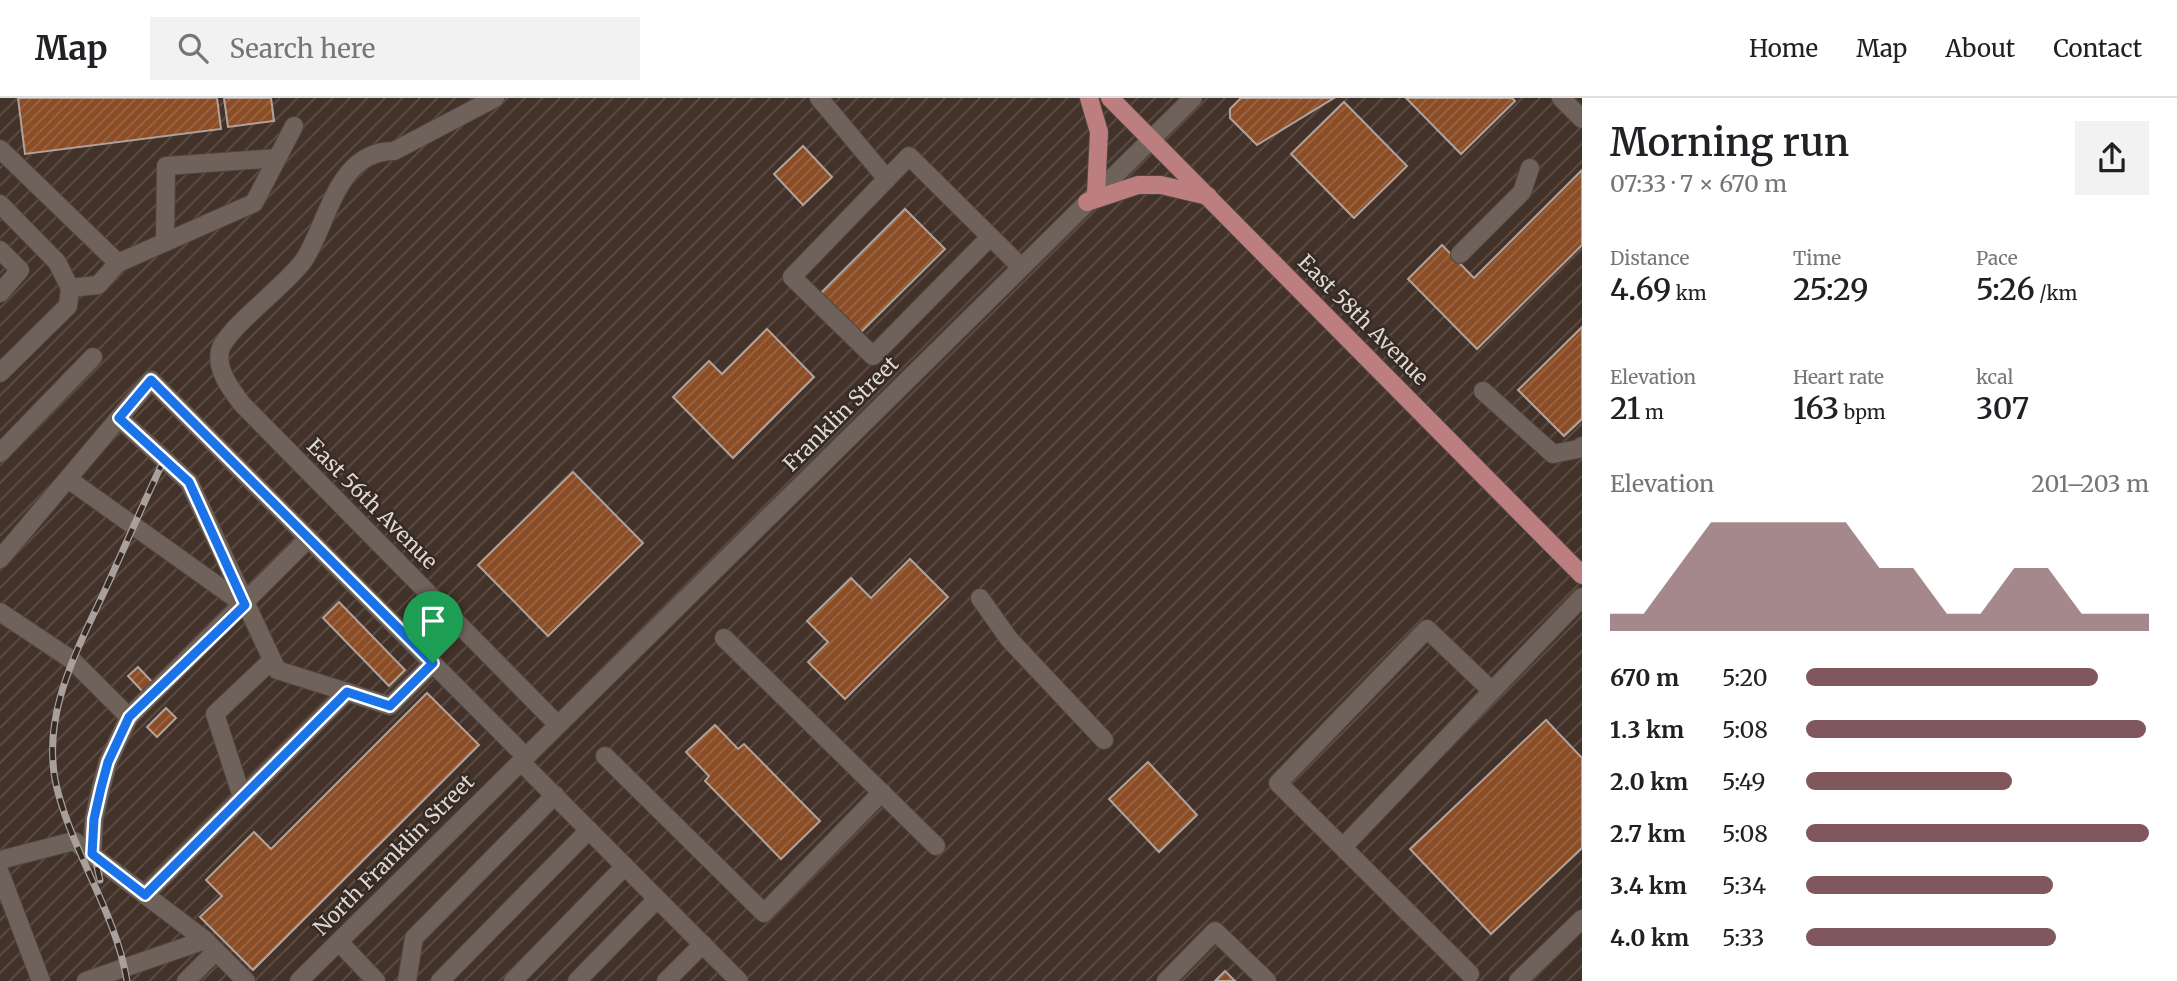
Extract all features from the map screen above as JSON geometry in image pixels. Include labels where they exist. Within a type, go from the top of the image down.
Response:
[{"type":"main road","points":[[1089,98],[1099,132],[1091,198],[1138,185],[1161,186],[1208,196]]},
{"type":"main road","name":"East 58th Avenue","points":[[1110,98],[1582,576]]},
{"type":"street","name":"East 56th Avenue","points":[[495,98],[394,151],[383,151],[354,165],[320,221],[305,258],[280,289],[229,334],[220,351],[224,379],[242,404],[558,725]]},
{"type":"street","points":[[819,98],[887,179]]},
{"type":"street","name":"Franklin Street","points":[[524,759],[1193,98]]},
{"type":"street","points":[[1560,98],[1582,119]]},
{"type":"street","points":[[70,288],[98,285],[118,263],[254,203],[294,126]]},
{"type":"street","points":[[0,149],[118,263]]},
{"type":"street","points":[[990,237],[873,356],[792,277],[909,156],[1021,267]]},
{"type":"street","points":[[165,242],[166,166],[277,158]]},
{"type":"street","points":[[1460,254],[1522,192],[1530,169]]},
{"type":"street","points":[[0,204],[57,262],[70,288],[68,306],[0,373]]},
{"type":"street","points":[[0,250],[20,270],[0,293]]},
{"type":"street","points":[[0,453],[93,357]]},
{"type":"street","points":[[0,559],[151,380],[433,663],[555,795],[739,981]]},
{"type":"street","points":[[1483,391],[1553,454],[1582,446]]},
{"type":"street","points":[[119,418],[189,482],[277,670],[390,706],[433,663]]},
{"type":"street","points":[[68,479],[245,605]]},
{"type":"street","points":[[92,854],[94,819],[108,762],[129,717],[245,605],[309,538]]},
{"type":"street","points":[[1343,848],[1582,597]]},
{"type":"street","points":[[980,598],[1009,639],[1104,740]]},
{"type":"street","points":[[0,612],[72,660],[129,717]]},
{"type":"street","points":[[1470,974],[1278,783],[1427,629],[1492,691]]},
{"type":"street","points":[[724,638],[936,846]]},
{"type":"street","points":[[242,797],[215,714],[272,660]]},
{"type":"street","points":[[145,895],[347,692]]},
{"type":"street","points":[[605,756],[764,914],[882,792]]},
{"type":"street","name":"North Franklin Street","points":[[299,981],[524,759]]},
{"type":"street","points":[[407,981],[414,938],[555,795]]},
{"type":"street","points":[[440,981],[589,830]]},
{"type":"street","points":[[0,860],[74,841],[211,946],[246,981]]},
{"type":"street","points":[[513,981],[625,866]]},
{"type":"street","points":[[0,873],[41,981]]},
{"type":"street","points":[[577,981],[657,899]]},
{"type":"street","points":[[1518,981],[1582,919]]},
{"type":"street","points":[[1166,981],[1215,931],[1267,981]]},
{"type":"street","points":[[339,942],[376,981]]},
{"type":"street","points":[[666,981],[703,944]]},
{"type":"street","points":[[86,981],[211,946]]},
{"type":"street","points":[[186,981],[211,946]]},
{"type":"shaded area","points":[[0,98],[1582,98],[1582,981],[0,981]]},
{"type":"building","points":[[18,98],[217,98],[221,129],[25,154]]},
{"type":"building","points":[[224,98],[271,98],[274,121],[228,127]]},
{"type":"building","points":[[1241,98],[1334,98],[1257,145],[1230,118],[1230,109]]},
{"type":"building","points":[[1406,98],[1512,98],[1515,101],[1461,154]]},
{"type":"building","points":[[1344,102],[1407,166],[1354,218],[1291,154]]},
{"type":"building","points":[[803,146],[832,177],[803,205],[774,174]]},
{"type":"building","points":[[1582,170],[1582,245],[1477,349],[1408,279],[1442,245],[1474,278]]},
{"type":"building","points":[[905,209],[945,249],[860,333],[821,293]]},
{"type":"building","points":[[1582,327],[1582,419],[1564,436],[1518,390]]},
{"type":"building","points":[[767,329],[814,377],[733,458],[673,397],[709,361],[722,374]]},
{"type":"building","points":[[573,472],[643,543],[548,636],[478,565]]},
{"type":"building","points":[[910,559],[948,597],[845,699],[808,662],[828,642],[807,621],[851,578],[871,598]]},
{"type":"building","points":[[339,602],[405,670],[389,686],[323,618]]},
{"type":"building","points":[[138,667],[155,685],[145,694],[128,676]]},
{"type":"building","points":[[427,693],[479,745],[253,970],[200,917],[222,896],[206,880],[254,832],[271,849]]},
{"type":"building","points":[[166,708],[176,718],[157,737],[147,727]]},
{"type":"building","points":[[1546,720],[1582,758],[1582,848],[1491,934],[1410,849]]},
{"type":"building","points":[[715,725],[738,749],[744,744],[820,821],[781,859],[705,781],[709,776],[686,752]]},
{"type":"building","points":[[1148,762],[1197,815],[1159,852],[1109,799]]},
{"type":"building","points":[[1225,971],[1235,981],[1215,981]]},
{"type":"railway","points":[[127,981],[114,933],[59,796],[53,769],[53,742],[56,715],[72,663],[161,466]]},
{"type":"railway","points":[[100,880],[94,839],[96,803],[105,770],[120,739],[140,711],[163,683],[217,630]]},
{"type":"route","points":[[151,380],[371,601],[433,663],[390,706],[347,692],[145,895],[92,854],[94,819],[108,762],[129,717],[245,605],[189,482],[119,418],[151,380]]}]
